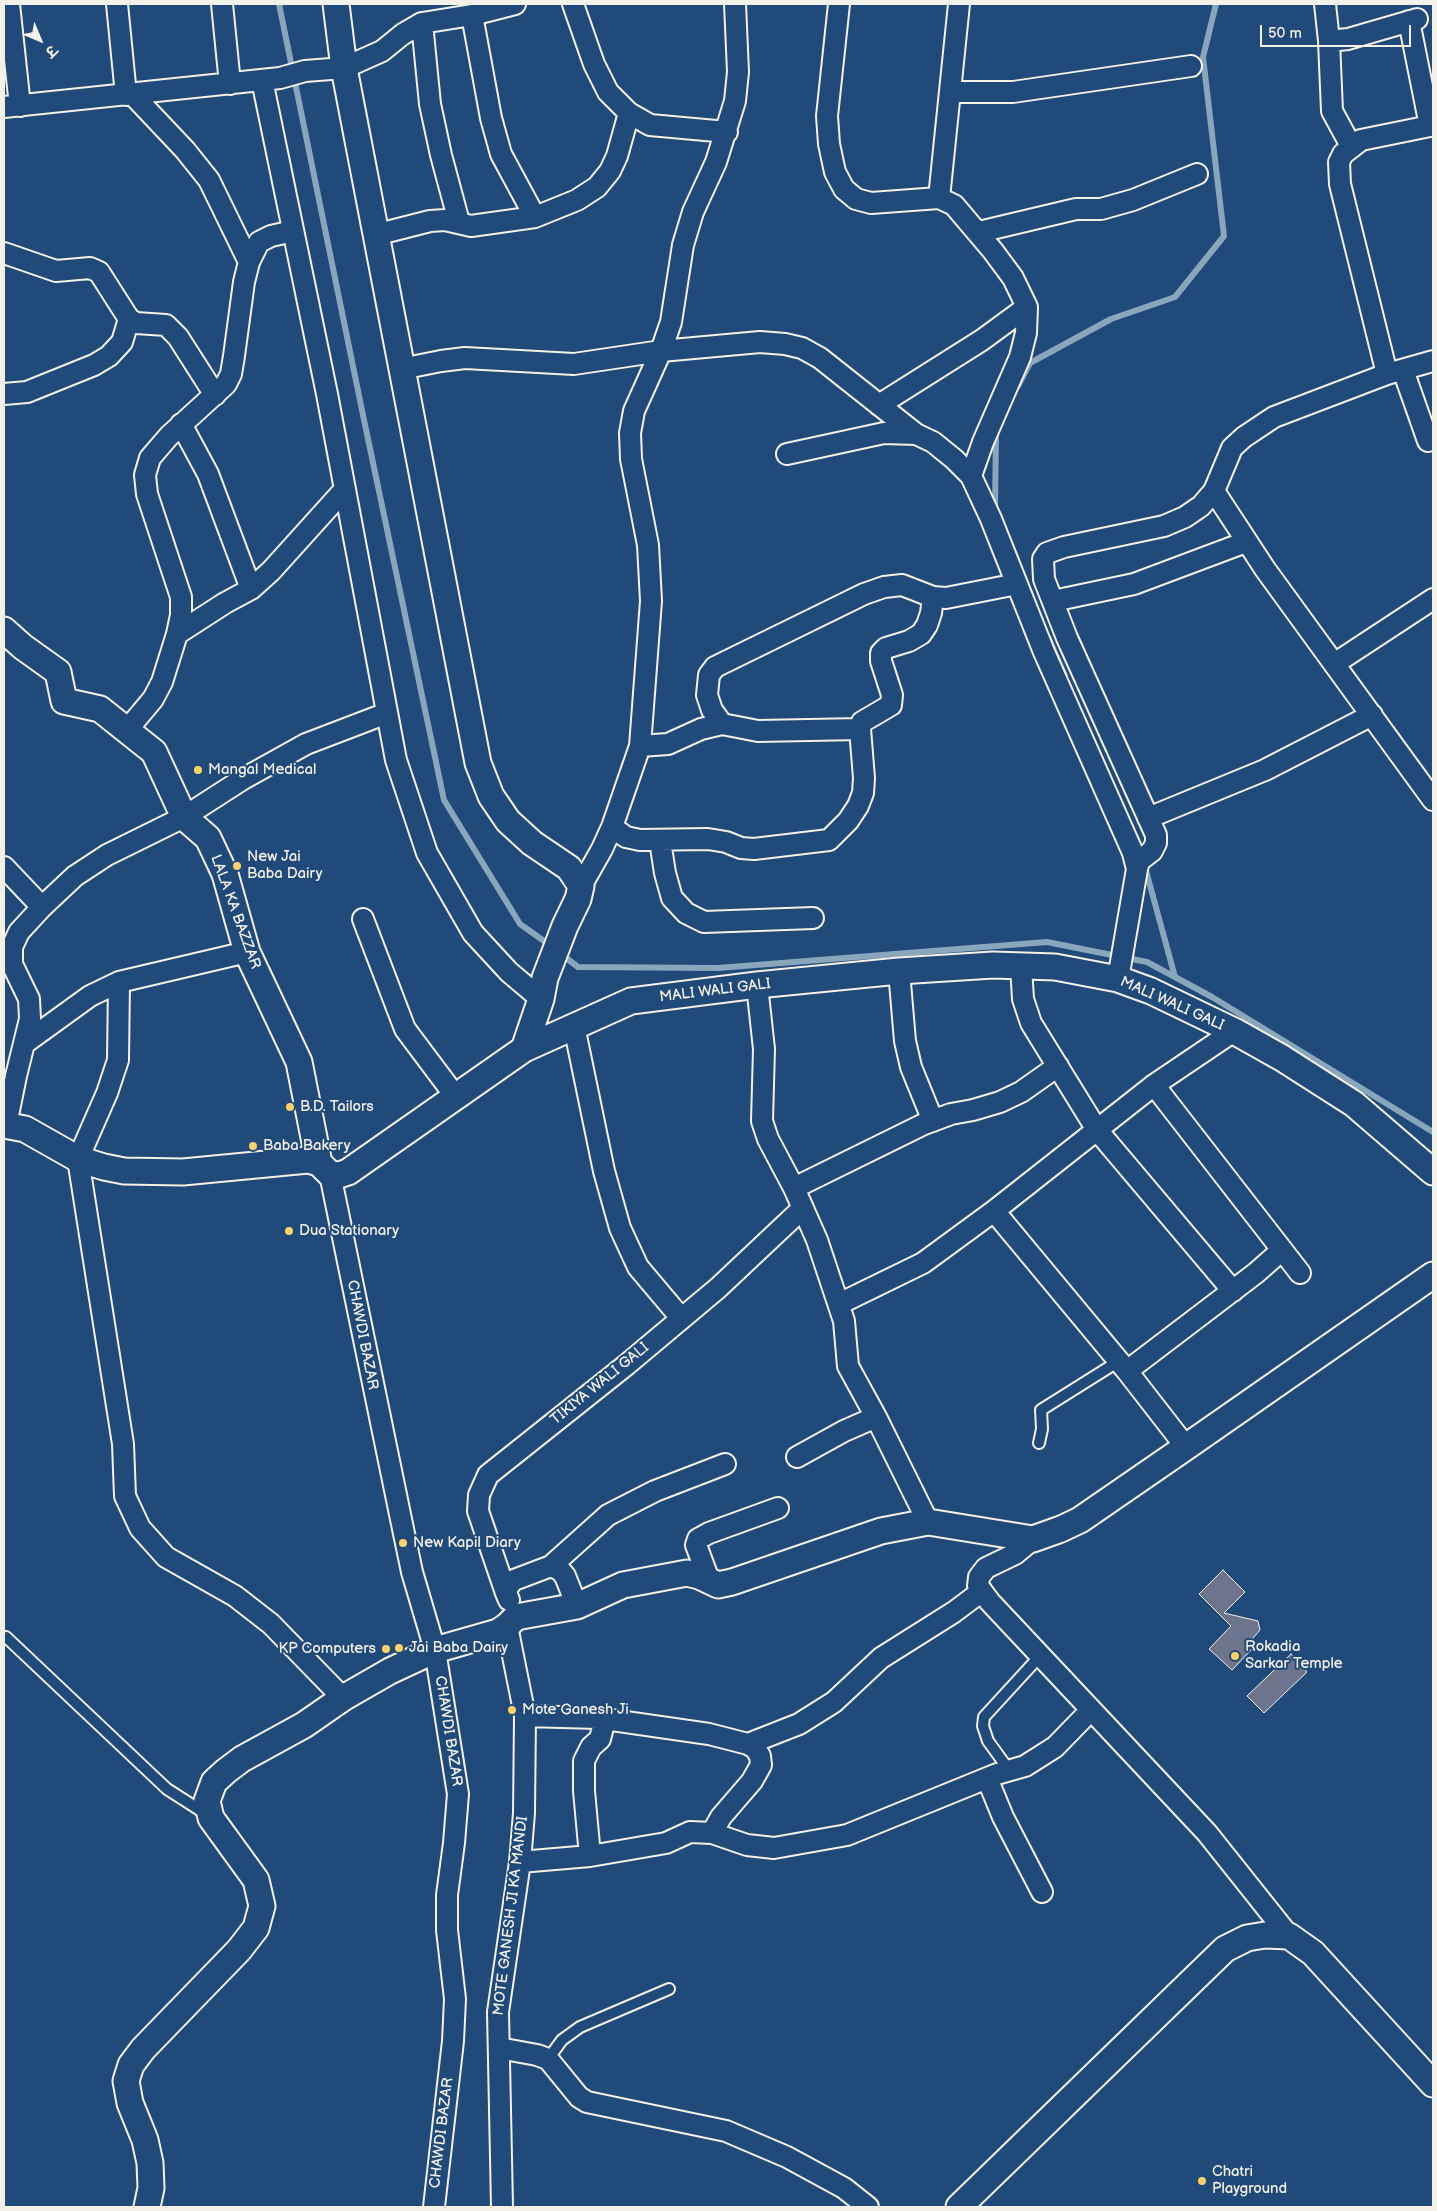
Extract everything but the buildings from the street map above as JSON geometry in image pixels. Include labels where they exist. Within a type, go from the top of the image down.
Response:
[{"type":"street","points":[[9,4],[12,106],[230,84],[344,68],[382,51],[403,34],[422,23],[472,15],[515,4]]},
{"type":"street","points":[[117,4],[129,95],[186,150],[209,180],[249,262]]},
{"type":"street","points":[[222,4],[230,84]]},
{"type":"street","points":[[336,4],[344,68],[375,235],[478,763],[491,796],[508,821],[532,843],[569,868],[581,886]]},
{"type":"street","points":[[573,4],[594,64],[608,92],[629,113],[650,125],[727,132]]},
{"type":"street","points":[[524,1049],[565,926],[578,899],[581,886],[612,827],[640,746],[651,601],[648,545],[631,459],[630,433],[634,411],[662,351],[671,322],[683,245],[693,212],[716,162],[727,132],[735,101],[738,72],[735,4]]},
{"type":"street","points":[[839,4],[827,116],[829,144],[835,172],[844,189],[856,199],[871,203],[939,198],[954,205],[978,232],[1013,278],[1027,307],[1026,333],[1020,357],[983,442],[971,476]]},
{"type":"street","points":[[939,198],[959,4]]},
{"type":"street","points":[[1325,4],[1329,41],[1332,111],[1351,146]]},
{"type":"street","points":[[472,15],[491,118],[501,154],[535,217]]},
{"type":"street","points":[[1329,41],[1348,39],[1413,20],[1432,130],[1361,140],[1351,146],[1343,154],[1339,162],[1340,184],[1395,372],[1428,441]]},
{"type":"street","points":[[422,23],[430,104],[459,222]]},
{"type":"street","points":[[950,92],[1013,92],[1191,66]]},
{"type":"street","points":[[271,79],[293,231],[345,489],[396,760],[427,853],[473,933],[509,972],[543,988]]},
{"type":"street","points":[[375,235],[430,221],[445,220],[471,226],[535,217],[577,200],[597,187],[613,164],[629,113]]},
{"type":"street","points":[[978,232],[1076,209],[1101,208],[1125,202],[1197,174]]},
{"type":"street","points":[[127,730],[153,699],[162,682],[181,615],[180,597],[147,494],[145,475],[150,458],[181,424],[226,384],[231,374],[244,282],[249,262],[259,242],[271,236],[293,231]]},
{"type":"street","points":[[4,254],[56,271],[90,268],[98,272],[128,320],[136,323],[166,325],[178,337],[215,395]]},
{"type":"street","points":[[879,404],[982,340],[1027,307]]},
{"type":"street","points":[[4,394],[27,392],[94,365],[109,356],[122,342],[128,320]]},
{"type":"street","points":[[401,369],[465,358],[574,364],[662,351],[760,342],[785,344],[802,348],[820,358],[916,434],[933,442],[971,476],[991,519],[1044,652],[1133,853],[1142,860]]},
{"type":"street","points":[[1120,970],[1142,860],[1156,843],[1156,835],[1067,638],[1042,569],[1043,559],[1047,553],[1064,547],[1164,526],[1185,517],[1201,506],[1214,491],[1232,448],[1244,437],[1274,417],[1395,372],[1433,361]]},
{"type":"street","points":[[181,424],[208,474],[251,589]]},
{"type":"street","points":[[788,454],[884,434],[916,434]]},
{"type":"street","points":[[177,634],[225,603],[251,589],[271,572],[345,489]]},
{"type":"street","points":[[1214,491],[1246,542],[1334,664],[1431,792]]},
{"type":"street","points":[[1053,601],[1134,584],[1246,542]]},
{"type":"street","points":[[722,724],[712,710],[707,696],[709,674],[715,667],[864,594],[884,587],[902,585],[932,597],[946,598],[1017,584]]},
{"type":"street","points":[[612,827],[626,837],[660,841],[708,840],[726,842],[741,848],[754,849],[829,840],[848,821],[858,806],[863,793],[864,778],[860,729],[862,722],[870,716],[884,711],[891,705],[892,696],[881,661],[881,653],[886,648],[909,641],[921,634],[927,625],[931,613],[932,597]]},
{"type":"street","points":[[1334,664],[1433,599]]},
{"type":"street","name":"LALA KA BAZZAR","points":[[4,630],[23,647],[58,672],[64,701],[100,709],[154,752],[184,817],[208,838],[224,874],[247,952],[299,1062],[324,1169]]},
{"type":"street","points":[[1044,652],[1067,638]]},
{"type":"street","points":[[5,1125],[30,1020],[28,999],[12,964],[12,947],[19,932],[42,907],[76,876],[107,855],[184,817],[243,779],[306,744],[387,713]]},
{"type":"street","points":[[1148,818],[1265,770],[1372,715]]},
{"type":"street","points":[[640,746],[668,744],[701,729],[722,724],[758,731],[860,729]]},
{"type":"street","points":[[660,841],[665,873],[672,898],[686,913],[695,918],[704,922],[813,918]]},
{"type":"street","points":[[4,867],[42,907]]},
{"type":"street","points":[[363,919],[405,1029],[456,1097]]},
{"type":"street","points":[[25,1043],[90,996],[119,982],[247,952]]},
{"type":"street","name":"MALI WALI GALI","points":[[5,1125],[25,1129],[78,1159],[124,1171],[183,1172],[308,1160],[339,1175],[348,1172],[524,1049],[632,1002],[757,985],[899,970],[993,965],[1055,967],[1120,970],[1151,991],[1234,1031],[1282,1058],[1354,1104],[1433,1172]]},
{"type":"street","points":[[1021,966],[1023,999],[1032,1023],[1096,1130],[1232,1291]]},
{"type":"street","points":[[899,970],[905,1041],[911,1067],[933,1121]]},
{"type":"street","points":[[119,982],[118,1060],[107,1093],[78,1159],[123,1444],[124,1496],[140,1528],[166,1557],[235,1596],[272,1624],[343,1698]]},
{"type":"street","points":[[757,985],[764,1049],[762,1121],[768,1139],[794,1188],[817,1240],[844,1321],[848,1366],[876,1417],[928,1522]]},
{"type":"street","points":[[574,1026],[604,1171],[620,1228],[638,1268],[681,1318]]},
{"type":"street","points":[[839,1304],[923,1263],[994,1211],[1154,1085],[1234,1031]]},
{"type":"street","points":[[794,1188],[933,1121],[951,1114],[1000,1102],[1020,1092],[1058,1066]]},
{"type":"street","points":[[1154,1085],[1300,1273]]},
{"type":"street","name":"CHAWDI BAZAR","points":[[324,1169],[412,1572],[435,1650],[458,1794],[447,1895],[447,1930],[455,1999],[453,2041],[434,2207]]},
{"type":"street","name":"TIKIYA WALI GALI","points":[[512,1622],[506,1593],[478,1511],[479,1495],[488,1475],[625,1366],[718,1288],[803,1208]]},
{"type":"street","points":[[994,1211],[1123,1366],[1186,1447]]},
{"type":"street","points":[[1123,1366],[1232,1291],[1282,1250]]},
{"type":"street","points":[[1433,1275],[1080,1520],[1033,1538],[1015,1554],[986,1568],[979,1577],[978,1586],[1040,1656],[1206,1833],[1289,1936],[1313,1953],[1433,2084]]},
{"type":"street","points":[[797,1457],[876,1417]]},
{"type":"street","points":[[506,1593],[509,1585],[514,1580],[551,1566],[608,1515],[655,1491],[725,1464]]},
{"type":"street","points":[[709,1580],[696,1545],[698,1539],[709,1533],[778,1508]]},
{"type":"street","points":[[147,2207],[151,2188],[150,2163],[146,2140],[130,2103],[126,2080],[131,2064],[143,2049],[239,1950],[256,1928],[262,1906],[256,1880],[211,1818],[207,1801],[214,1782],[226,1771],[242,1759],[304,1725],[343,1698],[390,1671],[435,1650],[498,1632],[512,1622],[577,1606],[623,1585],[687,1573],[699,1576],[718,1585],[732,1582],[881,1531],[928,1522],[1033,1538]]},
{"type":"street","points":[[551,1566],[560,1570],[565,1576],[577,1606]]},
{"type":"street","points":[[748,1744],[799,1724],[834,1702],[882,1658],[954,1612],[982,1591]]},
{"type":"street","name":"MOTE GANESH JI KA MANDI","points":[[502,2207],[498,2012],[520,1862],[524,1812],[525,1716],[512,1622]]},
{"type":"street","points":[[520,1862],[590,1856],[666,1843],[690,1832],[712,1833],[747,1845],[774,1848],[847,1836],[987,1778],[1026,1766],[1055,1747],[1091,1710]]},
{"type":"street","points":[[525,1716],[605,1719],[709,1734],[748,1744],[756,1748],[760,1756],[761,1765],[752,1781],[721,1818],[712,1833]]},
{"type":"street","points":[[590,1856],[584,1791],[584,1762],[591,1747],[600,1740],[605,1719]]},
{"type":"street","points":[[987,1778],[1002,1817],[1042,1892]]},
{"type":"street","points":[[959,2207],[1225,1949],[1247,1938],[1265,1935],[1289,1936]]},
{"type":"street","points":[[499,2048],[548,2059],[579,2097],[587,2102],[726,2131],[787,2157],[844,2188],[868,2207]]},
{"type":"lane","points":[[1039,1443],[1042,1429],[1040,1410],[1123,1366]]},
{"type":"lane","points":[[6,1637],[167,1789],[211,1818]]},
{"type":"lane","points":[[1009,1770],[988,1741],[983,1726],[984,1717],[1040,1656]]},
{"type":"lane","points":[[548,2059],[562,2040],[580,2027],[669,1989]]},
{"type":"waterway","points":[[279,4],[444,800],[520,924],[551,946]]},
{"type":"waterway","points":[[1018,386],[1030,363],[1111,319],[1175,297],[1224,236],[1203,57],[1216,4]]},
{"type":"waterway","points":[[995,510],[996,430]]},
{"type":"waterway","points":[[1048,637],[1065,676]]},
{"type":"waterway","points":[[1145,867],[1175,977]]},
{"type":"waterway","points":[[561,954],[578,967],[718,968],[1047,942],[1147,962],[1212,997],[1433,1132]]},
{"type":"place","name":"Mangal Medical","points":[[198,770]]},
{"type":"place","name":"New Jai Baba Dairy","points":[[237,866]]},
{"type":"place","name":"B.D. Tailors","points":[[290,1107]]},
{"type":"place","name":"Baba Bakery","points":[[253,1146]]},
{"type":"place","name":"Dua Stationary","points":[[289,1231]]},
{"type":"place","name":"New Kapil Diary","points":[[403,1543]]},
{"type":"place","name":"Jai Baba Dairy","points":[[399,1648]]},
{"type":"place","name":"KP Computers","points":[[386,1649]]},
{"type":"place","name":"Rokadia Sarkar Temple","points":[[1235,1656]]},
{"type":"place","name":"Mote Ganesh Ji","points":[[512,1710]]},
{"type":"place","name":"Chatri Playground","points":[[1202,2181]]}]
